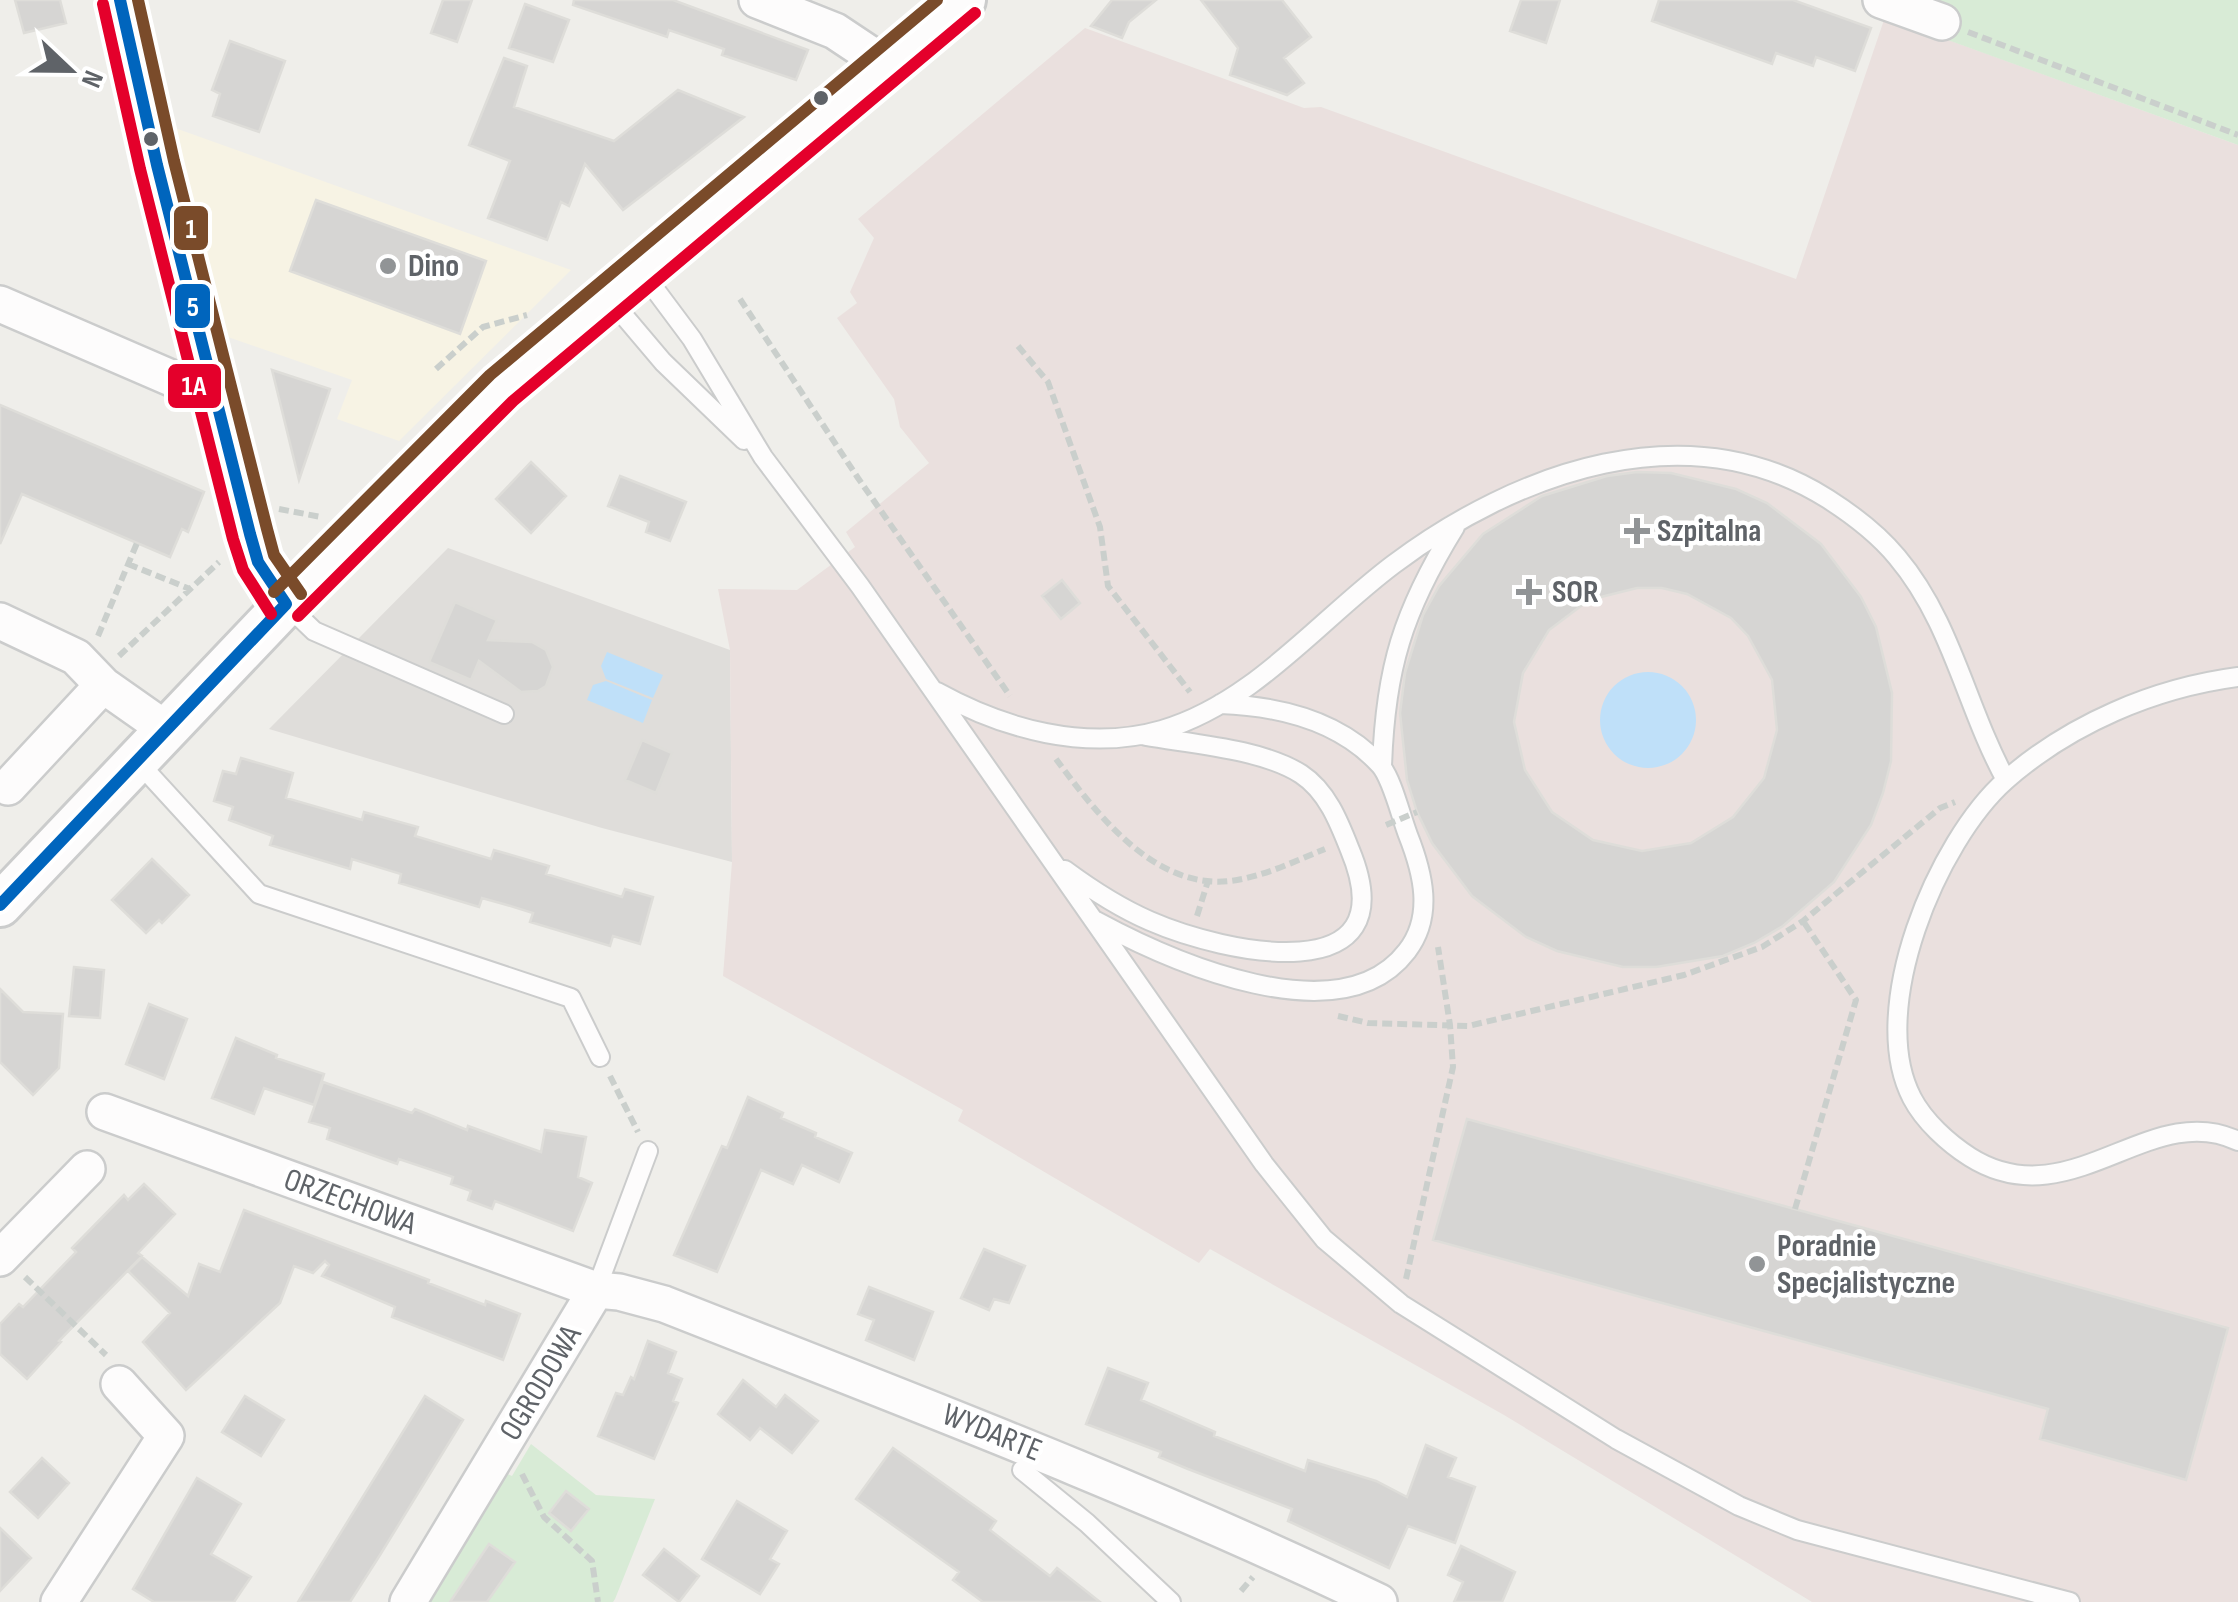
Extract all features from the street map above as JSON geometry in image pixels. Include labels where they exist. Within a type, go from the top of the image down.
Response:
[{"type":"street","points":[[120,0],[258,562],[286,604]]},
{"type":"street","points":[[757,0],[834,31],[886,65]]},
{"type":"street","points":[[0,905],[286,604],[500,388],[964,0]]},
{"type":"street","points":[[1882,0],[1942,22]]},
{"type":"street","points":[[0,304],[215,398]]},
{"type":"street","points":[[0,621],[105,668],[167,730]]},
{"type":"street","points":[[8,787],[105,668]]},
{"type":"street","name":"ORZECHOWA","points":[[105,1112],[596,1290]]},
{"type":"street","points":[[1,1257],[87,1169]]},
{"type":"street","name":"OGRODOWA","points":[[408,1602],[596,1290]]},
{"type":"street","name":"WYDARTE","points":[[596,1290],[664,1304],[1034,1449],[1379,1602]]},
{"type":"street","points":[[67,1599],[166,1436],[112,1370]]},
{"type":"lane","points":[[640,270],[692,339],[762,457],[840,559],[1298,1208],[1352,1265],[1401,1304],[1616,1439],[1768,1520],[2070,1602]]},
{"type":"lane","points":[[608,297],[663,362],[762,457]]},
{"type":"lane","points":[[1142,735],[1213,708],[1257,678],[1396,562],[1458,522],[1539,482],[1596,463],[1656,455],[1712,458],[1789,477],[1856,518],[1898,557],[1942,627],[1986,740],[2006,780]]},
{"type":"lane","points":[[1092,919],[1200,968],[1279,988],[1323,990],[1366,981],[1400,960],[1413,943],[1424,904],[1417,859],[1382,767],[1384,716],[1395,653],[1417,594],[1458,522]]},
{"type":"lane","points":[[286,604],[314,631],[504,714]]},
{"type":"lane","points":[[2238,676],[2176,689],[2111,714],[2042,752],[2006,780],[1970,819],[1928,896],[1908,959],[1902,991],[1900,1048],[1907,1086],[1920,1112],[1970,1157],[2000,1170],[2020,1173],[2078,1169],[2170,1133],[2189,1130],[2219,1133],[2238,1141]]},
{"type":"lane","points":[[932,690],[982,714],[1035,731],[1090,737],[1142,735],[1287,766],[1318,788],[1330,806],[1364,891],[1359,918],[1342,940],[1296,952],[1241,948],[1178,932],[1123,908],[1052,862]]},
{"type":"lane","points":[[1213,708],[1267,708],[1304,717],[1341,736],[1382,767]]},
{"type":"lane","points":[[137,761],[259,894],[572,998],[600,1057]]},
{"type":"lane","name":"OGRODOWA","points":[[596,1290],[648,1151]]},
{"type":"lane","points":[[1022,1470],[1087,1523],[1170,1602]]},
{"type":"path","points":[[1942,22],[2238,135]]},
{"type":"path","points":[[740,299],[858,478],[1035,731],[1114,829],[1153,860],[1190,876],[1228,881],[1248,877],[1417,812]]},
{"type":"path","points":[[436,369],[483,327],[538,312]]},
{"type":"path","points":[[1018,346],[1048,382],[1100,527],[1108,586],[1213,708]]},
{"type":"path","points":[[263,506],[332,519]]},
{"type":"path","points":[[102,624],[137,543]]},
{"type":"path","points":[[105,668],[226,554]]},
{"type":"path","points":[[128,564],[190,590]]},
{"type":"path","points":[[1331,1014],[1368,1023],[1468,1026],[1684,975],[1762,947],[1803,921],[1940,808],[2006,780]]},
{"type":"path","points":[[1401,1304],[1452,1067],[1437,937],[1424,904]]},
{"type":"path","points":[[1794,1209],[1856,1000],[1803,921]]},
{"type":"path","points":[[600,1057],[633,1122]]},
{"type":"path","points":[[1,1257],[112,1370]]},
{"type":"path","points":[[505,1442],[544,1516],[592,1561],[598,1602]]},
{"type":"shaded area","points":[[1885,17],[2238,145],[2238,1602],[1812,1602],[1504,1415],[1210,1249],[1199,1263],[958,1121],[963,1110],[723,976],[732,862],[730,650],[718,589],[797,590],[855,547],[846,532],[929,463],[900,427],[894,399],[837,318],[857,303],[850,292],[874,238],[858,219],[1085,28],[1304,108],[1321,107],[1796,279]]},
{"type":"shaded area","points":[[175,128],[571,270],[399,441],[337,419],[352,380],[225,336]]},
{"type":"shaded area","points":[[448,548],[730,650],[732,862],[602,828],[269,729]]},
{"type":"green space","points":[[1914,0],[2238,0],[2238,145],[1945,39]]},
{"type":"green space","points":[[531,1444],[596,1495],[655,1499],[613,1602],[424,1602],[503,1472],[512,1476]]},
{"type":"water","points":[[607,652],[663,675],[653,698],[606,679],[601,666]]},
{"type":"water","points":[[1648,672],[1667,675],[1682,686],[1693,701],[1693,739],[1682,754],[1667,765],[1648,768],[1629,765],[1614,754],[1603,739],[1600,720],[1603,701],[1614,686],[1629,675]]},
{"type":"water","points":[[606,681],[652,700],[643,723],[587,700],[593,685]]},
{"type":"building","points":[[15,0],[60,0],[66,23],[24,33]]},
{"type":"building","points":[[443,0],[472,0],[457,42],[431,33]]},
{"type":"building","points":[[574,0],[673,0],[808,50],[796,80],[722,55],[724,49],[669,30],[667,37],[573,5]]},
{"type":"building","points":[[1112,0],[1156,0],[1129,22],[1122,38],[1091,26]]},
{"type":"building","points":[[1201,0],[1282,0],[1311,37],[1284,58],[1304,83],[1287,95],[1230,75],[1238,48]]},
{"type":"building","points":[[1521,0],[1560,0],[1546,43],[1510,31]]},
{"type":"building","points":[[1659,0],[1793,0],[1871,28],[1855,71],[1816,57],[1813,66],[1776,53],[1772,64],[1652,21]]},
{"type":"building","points":[[525,4],[569,20],[553,62],[509,48]]},
{"type":"building","points":[[230,41],[285,61],[259,132],[213,116],[220,94],[212,90]]},
{"type":"building","points":[[504,58],[527,66],[514,107],[614,141],[678,90],[744,117],[623,210],[585,164],[569,206],[561,202],[547,240],[488,218],[510,161],[469,145]]},
{"type":"building","name":"Dino","points":[[316,200],[486,261],[460,334],[290,271]]},
{"type":"building","points":[[272,370],[330,389],[299,480]]},
{"type":"building","points":[[0,405],[204,492],[188,532],[182,529],[170,557],[22,494],[0,544]]},
{"type":"building","points":[[531,462],[566,496],[531,533],[496,499]]},
{"type":"building","points":[[1671,473],[1736,489],[1767,503],[1821,544],[1861,597],[1876,627],[1892,693],[1891,761],[1871,825],[1834,882],[1783,926],[1723,956],[1656,967],[1623,967],[1557,951],[1526,937],[1472,896],[1432,843],[1407,780],[1400,713],[1405,673],[1423,615],[1439,586],[1483,534],[1542,496],[1607,476]],"holes":[[[1637,588],[1687,594],[1731,618],[1748,636],[1772,680],[1777,730],[1764,778],[1733,817],[1691,843],[1642,851],[1593,840],[1552,812],[1525,770],[1514,722],[1523,673],[1549,630],[1589,600]]]},
{"type":"building","points":[[620,476],[686,502],[670,541],[646,532],[649,522],[608,506]]},
{"type":"building","points":[[1062,580],[1080,603],[1061,619],[1042,596]]},
{"type":"building","points":[[455,602],[497,620],[488,640],[532,642],[546,650],[553,667],[546,686],[521,692],[479,661],[471,680],[429,662]]},
{"type":"building","points":[[642,740],[672,753],[656,793],[625,780]]},
{"type":"building","points":[[241,758],[293,773],[286,798],[362,820],[364,812],[418,827],[415,836],[491,859],[494,850],[549,866],[546,874],[622,897],[625,889],[653,897],[640,944],[613,936],[610,946],[530,922],[533,913],[507,905],[482,898],[479,907],[399,883],[401,874],[352,859],[350,869],[270,845],[273,836],[229,820],[233,807],[214,801],[223,771],[236,774]]},
{"type":"building","points":[[152,859],[189,895],[162,923],[159,920],[146,933],[112,900]]},
{"type":"building","points":[[74,967],[104,970],[100,1018],[69,1016]]},
{"type":"building","points":[[0,989],[23,1012],[63,1014],[59,1068],[33,1095],[0,1062]]},
{"type":"building","points":[[149,1004],[187,1019],[164,1079],[126,1064]]},
{"type":"building","points":[[236,1038],[277,1055],[276,1058],[324,1074],[314,1105],[264,1088],[254,1114],[212,1098]]},
{"type":"building","points":[[323,1082],[541,1152],[545,1130],[586,1137],[578,1177],[592,1183],[573,1231],[495,1201],[492,1209],[468,1200],[471,1191],[451,1184],[453,1177],[399,1159],[397,1164],[327,1139],[330,1128],[309,1122]]},
{"type":"building","points":[[748,1097],[783,1113],[781,1118],[816,1133],[815,1137],[852,1153],[839,1182],[802,1165],[793,1184],[761,1170],[717,1272],[674,1255]]},
{"type":"building","name":"Poradnie Specjalistyczne","points":[[1467,1119],[2228,1328],[2186,1480],[2040,1439],[2048,1409],[1433,1240]]},
{"type":"building","points":[[144,1184],[175,1214],[138,1253],[142,1256],[27,1379],[0,1354],[0,1324],[19,1304],[23,1307],[76,1252],[72,1248],[124,1195],[128,1200]]},
{"type":"building","points":[[244,1210],[485,1305],[486,1301],[520,1314],[503,1360],[392,1317],[395,1307],[322,1276],[329,1265],[325,1261],[313,1273],[294,1266],[280,1303],[186,1390],[143,1342],[170,1313],[128,1271],[142,1257],[188,1296],[199,1264],[220,1272]]},
{"type":"building","points":[[984,1249],[1025,1266],[1009,1303],[994,1299],[989,1310],[961,1298]]},
{"type":"building","points":[[869,1287],[933,1312],[914,1360],[866,1340],[874,1320],[858,1314]]},
{"type":"building","points":[[648,1341],[676,1352],[668,1373],[682,1379],[673,1401],[678,1403],[654,1459],[598,1436],[616,1393],[623,1395],[631,1377],[634,1379]]},
{"type":"building","points":[[1108,1368],[1148,1383],[1141,1400],[1215,1432],[1214,1436],[1305,1471],[1308,1460],[1376,1481],[1407,1497],[1426,1445],[1456,1458],[1448,1477],[1475,1487],[1455,1543],[1408,1526],[1389,1568],[1288,1521],[1292,1509],[1086,1424]]},
{"type":"building","points":[[743,1380],[776,1407],[785,1395],[818,1421],[792,1453],[760,1428],[750,1440],[718,1414]]},
{"type":"building","points":[[245,1396],[284,1420],[261,1456],[222,1432]]},
{"type":"building","points":[[425,1396],[463,1420],[380,1555],[350,1602],[298,1602]]},
{"type":"building","points":[[893,1448],[996,1521],[990,1530],[1050,1576],[1057,1568],[1100,1602],[983,1602],[953,1580],[959,1572],[856,1499]]},
{"type":"building","points":[[42,1458],[69,1483],[38,1518],[10,1492]]},
{"type":"building","points":[[197,1478],[241,1504],[211,1554],[251,1577],[234,1602],[154,1602],[133,1589]]},
{"type":"building","points":[[566,1491],[589,1509],[571,1531],[549,1513]]},
{"type":"building","points":[[737,1501],[787,1531],[770,1559],[779,1564],[760,1594],[702,1559]]},
{"type":"building","points":[[0,1528],[31,1558],[0,1591]]},
{"type":"building","points":[[489,1544],[515,1562],[487,1602],[450,1602]]},
{"type":"building","points":[[1461,1546],[1515,1572],[1502,1602],[1454,1602],[1463,1582],[1448,1575]]},
{"type":"building","points":[[664,1549],[699,1576],[679,1602],[643,1575]]},
{"type":"transit line","name":"5","points":[[120,0],[157,165],[250,534],[258,562],[286,604]]},
{"type":"transit line","name":"1","points":[[138,0],[174,161],[274,555],[301,594]]},
{"type":"transit line","name":"1","points":[[274,592],[490,375],[937,0]]},
{"type":"transit line","name":"1A","points":[[103,4],[140,169],[233,539],[243,570],[271,614]]},
{"type":"transit line","name":"1A","points":[[298,616],[513,401],[975,13]]},
{"type":"transit line","name":"5","points":[[0,905],[286,604]]},
{"type":"place","name":"Dino","points":[[388,266]]},
{"type":"place","name":"Szpitalna","points":[[1637,531]]},
{"type":"place","name":"SOR","points":[[1529,592]]},
{"type":"place","name":"Poradnie Specjalistyczne","points":[[1757,1264]]}]
